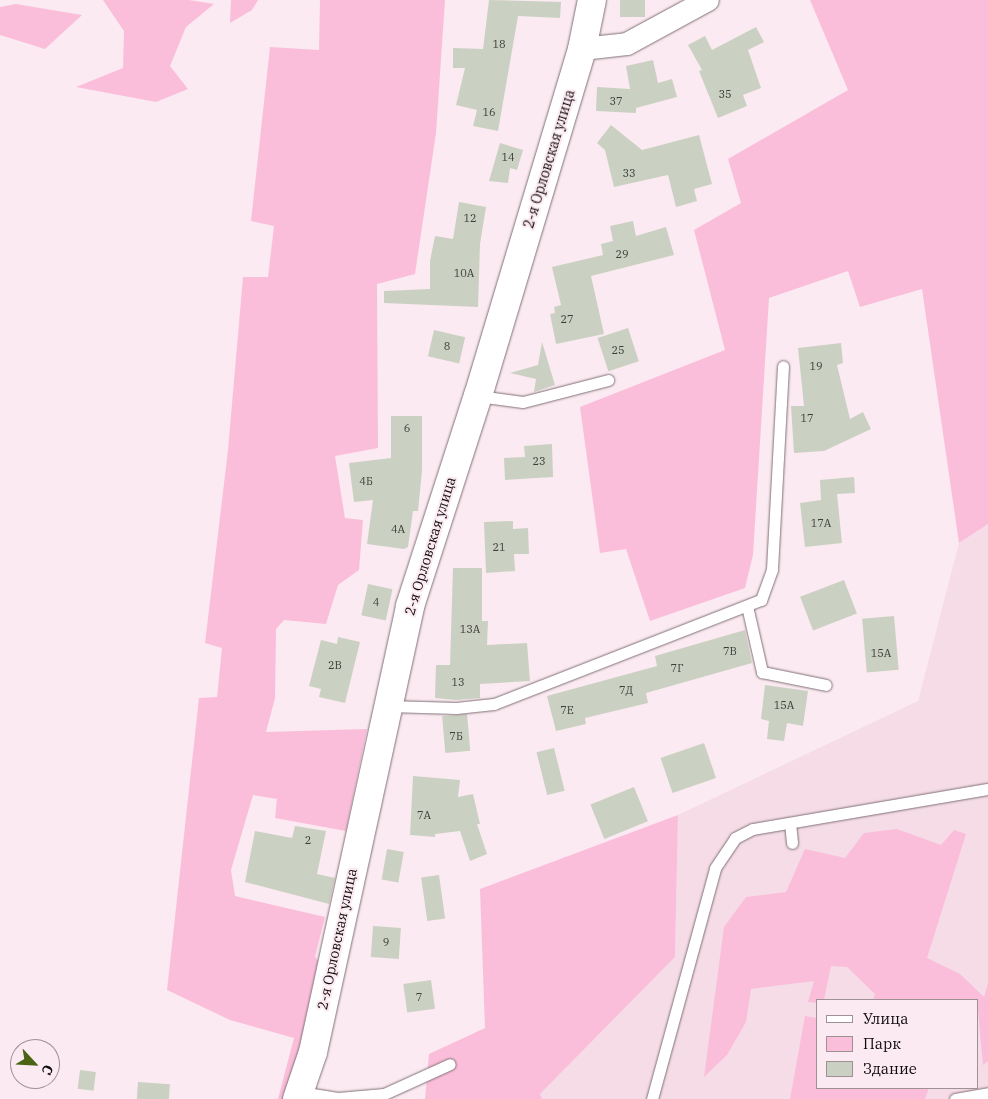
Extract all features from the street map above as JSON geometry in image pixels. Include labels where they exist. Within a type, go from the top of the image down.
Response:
[{"type":"street","name":"2-я Орловская улица","points":[[298,1096],[313,1052],[386,706],[410,606],[478,396],[582,49],[592,0]]},
{"type":"street","points":[[582,49],[627,44],[708,0]]},
{"type":"lane","points":[[386,706],[456,708],[494,704],[761,600],[772,570],[783,366]]},
{"type":"lane","points":[[478,396],[523,402],[608,380]]},
{"type":"lane","points":[[747,606],[762,672],[826,685]]},
{"type":"lane","points":[[652,1099],[715,868],[735,838],[752,829],[988,789]]},
{"type":"lane","points":[[790,823],[792,843]]},
{"type":"lane","points":[[298,1096],[338,1098],[384,1094],[450,1064]]},
{"type":"lane","points":[[955,1099],[988,1094]]},
{"type":"shaded area","points":[[988,524],[988,1099],[542,1099],[540,1094],[675,957],[678,815],[918,701],[959,543]]},
{"type":"green space","points":[[103,0],[189,0],[214,4],[186,27],[170,66],[188,89],[156,102],[76,87],[123,68],[124,31]]},
{"type":"green space","points":[[231,0],[258,0],[252,10],[230,23]]},
{"type":"green space","points":[[320,0],[445,0],[436,133],[415,274],[377,284],[378,448],[335,456],[345,518],[363,520],[359,570],[338,585],[326,624],[284,620],[276,629],[275,698],[266,732],[367,729],[346,831],[275,818],[277,799],[253,795],[231,870],[235,896],[325,917],[315,957],[323,966],[288,1099],[278,1099],[294,1038],[230,1020],[167,990],[199,698],[217,697],[222,648],[205,643],[228,450],[243,277],[268,277],[274,226],[251,221],[270,47],[319,50]]},
{"type":"green space","points":[[810,0],[988,0],[988,524],[959,543],[922,289],[860,307],[848,271],[769,298],[753,555],[745,588],[650,621],[626,549],[600,553],[580,407],[725,350],[694,230],[741,203],[728,159],[848,90]]},
{"type":"green space","points":[[16,4],[82,15],[45,49],[0,35],[0,7]]},
{"type":"green space","points":[[678,815],[675,957],[540,1094],[542,1099],[425,1099],[429,1054],[485,1028],[480,889]]},
{"type":"green space","points":[[897,829],[941,845],[954,830],[966,834],[927,958],[960,974],[984,997],[988,983],[988,1061],[983,1065],[978,999],[873,999],[875,994],[847,967],[831,966],[824,999],[816,999],[816,1003],[808,1002],[814,981],[751,989],[746,1022],[727,1055],[704,1077],[724,927],[746,897],[786,892],[805,849],[845,858],[864,833]]},
{"type":"green space","points":[[805,1016],[816,1018],[816,1089],[929,1089],[925,1099],[790,1099]]},
{"type":"building","points":[[489,0],[561,2],[560,18],[518,16],[498,131],[473,126],[477,110],[456,105],[465,68],[453,68],[453,48],[483,49]]},
{"type":"building","points":[[620,0],[645,0],[645,17],[620,17]]},
{"type":"building","points":[[756,27],[764,42],[748,50],[761,88],[743,95],[747,106],[718,118],[699,71],[702,70],[688,45],[705,36],[712,50]]},
{"type":"building","points":[[653,60],[658,83],[672,79],[677,97],[636,108],[636,113],[596,111],[597,87],[630,89],[626,66]]},
{"type":"building","points":[[611,125],[642,150],[699,135],[712,184],[694,189],[697,201],[676,207],[668,175],[614,187],[605,150],[597,143]]},
{"type":"building","points":[[500,143],[523,150],[517,170],[510,168],[508,183],[489,181]]},
{"type":"building","points":[[459,202],[486,207],[480,244],[478,307],[384,303],[384,291],[430,289],[430,261],[435,236],[453,239]]},
{"type":"building","points":[[633,221],[636,236],[666,227],[674,255],[591,276],[604,334],[556,344],[550,314],[555,313],[554,307],[561,305],[552,267],[603,255],[601,244],[613,241],[610,226]]},
{"type":"building","points":[[628,328],[639,361],[608,371],[598,338]]},
{"type":"building","points":[[434,330],[465,337],[459,364],[428,356]]},
{"type":"building","points":[[542,342],[555,385],[534,392],[536,379],[510,373],[538,365]]},
{"type":"building","points":[[841,343],[843,363],[837,365],[850,419],[863,412],[871,429],[824,451],[794,453],[791,406],[804,406],[798,348]]},
{"type":"building","points":[[391,416],[422,416],[422,471],[418,511],[413,511],[408,547],[404,549],[367,544],[373,500],[354,502],[349,463],[391,458]]},
{"type":"building","points":[[552,444],[553,477],[505,480],[504,458],[525,457],[524,446]]},
{"type":"building","points":[[854,477],[855,493],[837,494],[842,543],[805,547],[800,503],[821,500],[820,480]]},
{"type":"building","points":[[513,521],[513,529],[528,528],[529,554],[514,554],[515,571],[486,573],[484,522]]},
{"type":"building","points":[[453,568],[482,568],[482,621],[488,621],[487,645],[527,643],[530,681],[480,684],[480,698],[456,700],[435,698],[436,665],[450,665]]},
{"type":"building","points":[[844,580],[857,614],[813,630],[800,597]]},
{"type":"building","points":[[368,584],[392,589],[386,620],[361,615]]},
{"type":"building","points":[[894,616],[899,670],[867,673],[862,619]]},
{"type":"building","points":[[745,630],[752,663],[646,693],[648,703],[585,718],[586,724],[556,731],[547,696],[657,666],[655,656]]},
{"type":"building","points":[[338,637],[360,642],[345,703],[319,697],[321,689],[309,686],[321,640],[337,644]]},
{"type":"building","points":[[765,685],[808,691],[803,726],[787,723],[784,741],[767,739],[769,721],[761,719]]},
{"type":"building","points":[[467,714],[470,751],[445,753],[442,716]]},
{"type":"building","points":[[704,743],[716,778],[673,793],[661,758]]},
{"type":"building","points":[[554,748],[565,791],[547,795],[537,752]]},
{"type":"building","points":[[413,776],[460,780],[458,797],[473,794],[480,824],[477,824],[487,854],[470,861],[460,831],[435,834],[435,837],[410,835]]},
{"type":"building","points":[[634,787],[648,821],[604,839],[590,805]]},
{"type":"building","points":[[295,826],[326,831],[317,874],[335,878],[329,904],[245,882],[255,831],[292,838]]},
{"type":"building","points":[[387,849],[404,852],[398,882],[382,880]]},
{"type":"building","points":[[439,875],[445,919],[427,921],[421,878]]},
{"type":"building","points":[[373,926],[401,928],[399,959],[371,957]]},
{"type":"building","points":[[431,980],[435,1009],[407,1013],[403,984]]},
{"type":"building","points":[[80,1070],[96,1072],[94,1091],[78,1089]]},
{"type":"building","points":[[138,1082],[170,1084],[169,1099],[137,1099]]}]
